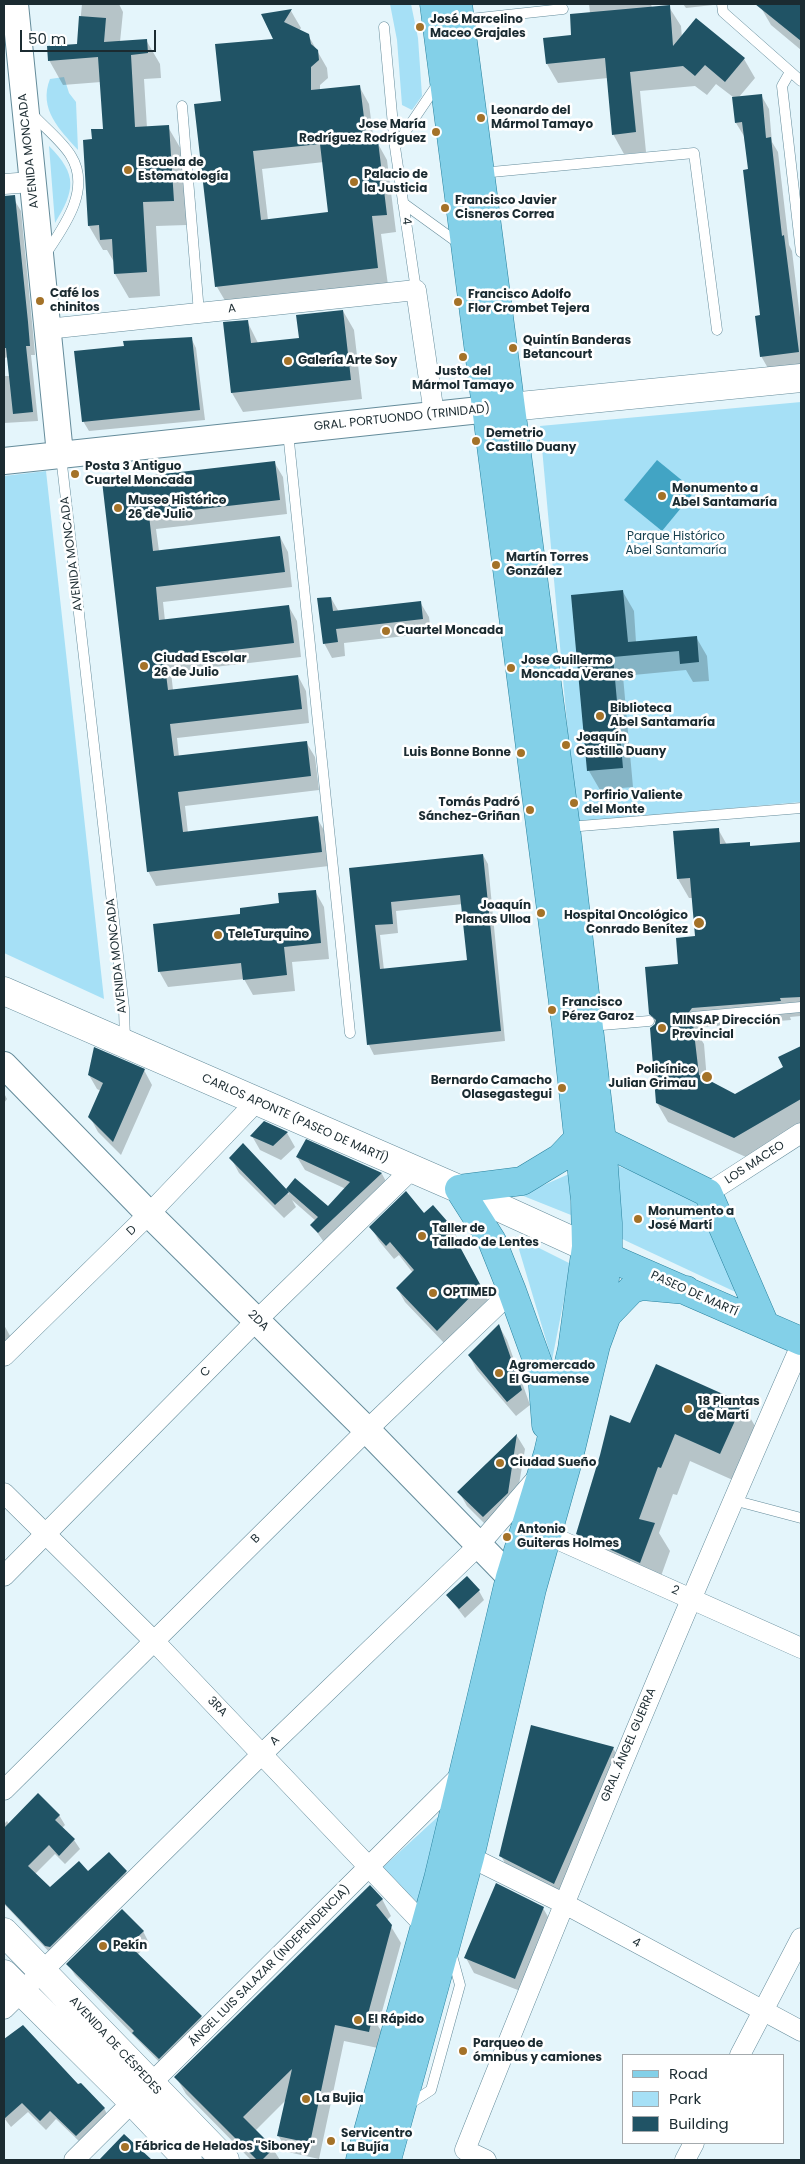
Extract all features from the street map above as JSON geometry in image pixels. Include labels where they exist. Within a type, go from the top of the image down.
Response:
[{"type":"main road","points":[[434,4],[466,248],[499,408],[566,828],[588,1026],[590,1140]]},
{"type":"main road","points":[[388,2159],[401,2110],[436,1933],[465,1771],[510,1577],[546,1462],[572,1348],[597,1252],[608,1224],[565,1017],[499,408],[480,173],[459,12]]},
{"type":"main road","name":"GRAL. PORTUONDO (TRINIDAD)","points":[[499,408],[801,378]]},
{"type":"main road","name":"CARLOS APONTE (PASEO DE MARTÍ)","points":[[4,991],[411,1170],[459,1189],[597,1252]]},
{"type":"main road","points":[[546,1462],[542,1374],[492,1241],[459,1189],[522,1181],[590,1140]]},
{"type":"main road","points":[[590,1140],[708,1193],[765,1325]]},
{"type":"main road","points":[[596,1345],[597,1252]]},
{"type":"main road","name":"PASEO DE MARTÍ","points":[[597,1252],[801,1341]]},
{"type":"main road","points":[[360,2160],[436,1933],[470,1857],[497,1732],[532,1589],[548,1535],[596,1345],[607,1315],[632,1289],[642,1286],[686,1290]]},
{"type":"main road","name":"AVENIDA DE CÉSPEDES","points":[[4,1932],[44,1971],[142,2093],[188,2160]]},
{"type":"main road","name":"AVENIDA DE CÉSPEDES","points":[[10,1992],[226,2160]]},
{"type":"street","name":"AVENIDA MONCADA","points":[[14,4],[60,454]]},
{"type":"street","points":[[4,184],[32,182]]},
{"type":"street","name":"A","points":[[47,329],[416,290]]},
{"type":"street","name":"4","points":[[416,290],[434,414]]},
{"type":"street","name":"GRAL. PORTUONDO (TRINIDAD)","points":[[4,461],[499,408]]},
{"type":"street","name":"2DA","points":[[4,1065],[149,1214],[368,1430],[510,1577]]},
{"type":"street","name":"D","points":[[4,1356],[149,1214],[257,1101]]},
{"type":"street","name":"LOS MACEO","points":[[708,1193],[801,1133]]},
{"type":"street","name":"C","points":[[4,1576],[257,1320],[411,1170]]},
{"type":"street","name":"B","points":[[4,1790],[368,1430],[512,1291]]},
{"type":"street","name":"GRAL. ÁNGEL GUERRA","points":[[486,2160],[465,2150],[563,1903],[690,1598],[801,1345]]},
{"type":"street","name":"A","points":[[10,1992],[44,1971],[262,1754],[478,1546],[546,1462]]},
{"type":"street","name":"3RA","points":[[4,1493],[154,1641],[368,1868],[436,1933]]},
{"type":"street","name":"2","points":[[548,1535],[801,1648]]},
{"type":"street","name":"ÁNGEL LUIS SALAZAR (INDEPENDENCIA)","points":[[74,2160],[465,1771]]},
{"type":"street","name":"4","points":[[470,1857],[563,1903],[801,2031]]},
{"type":"street","points":[[741,2054],[801,1938]]},
{"type":"street","points":[[685,2160],[693,2144]]},
{"type":"lane","points":[[722,4],[722,12],[801,81]]},
{"type":"lane","points":[[459,12],[563,10]]},
{"type":"lane","name":"4","points":[[384,27],[395,147],[416,290]]},
{"type":"lane","points":[[790,72],[782,86],[801,252]]},
{"type":"lane","points":[[395,147],[443,76]]},
{"type":"lane","points":[[25,106],[72,157],[78,178],[76,199],[64,226],[40,262]]},
{"type":"lane","points":[[182,106],[199,313]]},
{"type":"lane","points":[[480,173],[694,153],[717,330]]},
{"type":"lane","points":[[403,203],[466,248]]},
{"type":"lane","points":[[287,430],[350,1033]]},
{"type":"lane","name":"AVENIDA MONCADA","points":[[60,454],[124,1008],[126,1044]]},
{"type":"lane","points":[[566,828],[801,808]]},
{"type":"lane","points":[[693,1017],[801,1007]]},
{"type":"lane","points":[[588,1026],[649,1021]]},
{"type":"lane","points":[[733,1500],[801,1518]]},
{"type":"green space","points":[[390,4],[411,4],[418,38],[422,96],[412,110],[402,105],[397,40]]},
{"type":"green space","points":[[64,77],[69,93],[76,102],[78,150],[58,127],[49,109],[47,100],[50,79]]},
{"type":"green space","points":[[49,146],[65,166],[69,174],[70,183],[67,201],[55,223]]},
{"type":"green space","name":"Parque Histórico Abel Santamaría","points":[[801,402],[801,802],[576,822],[540,426]]},
{"type":"green space","points":[[46,471],[104,999],[4,953],[4,476]]},
{"type":"green space","points":[[613,1164],[707,1201],[744,1296],[620,1238]]},
{"type":"green space","points":[[569,1174],[571,1215],[521,1195]]},
{"type":"green space","points":[[515,1236],[571,1264],[552,1360]]},
{"type":"green space","points":[[442,1813],[421,1906],[381,1869]]},
{"type":"shaded area","points":[[657,460],[695,491],[662,531],[624,500]]},
{"type":"building","points":[[755,4],[801,4],[801,41]]},
{"type":"building","points":[[670,5],[673,46],[696,18],[745,58],[725,82],[705,65],[695,76],[683,66],[630,72],[636,132],[612,135],[605,58],[546,64],[543,38],[571,35],[570,14]]},
{"type":"building","name":"Palacio de la Justicia","points":[[292,9],[284,22],[309,34],[311,44],[318,50],[319,60],[311,67],[311,90],[360,85],[367,142],[378,141],[387,215],[372,216],[378,268],[215,287],[194,104],[221,101],[215,44],[273,39],[261,14]],"holes":[[[320,144],[328,212],[261,220],[253,151]]]},
{"type":"building","name":"Escuela de Estomatología","points":[[79,16],[106,18],[104,42],[147,39],[148,53],[131,55],[135,127],[169,125],[174,201],[143,202],[147,272],[114,274],[112,239],[100,240],[99,225],[88,226],[83,140],[92,139],[91,129],[103,129],[98,57],[48,61],[47,46],[77,44]]},
{"type":"building","points":[[762,94],[766,138],[771,137],[782,236],[784,235],[799,352],[760,357],[755,316],[760,315],[743,170],[748,169],[742,122],[735,123],[732,97]]},
{"type":"building","points":[[15,195],[30,346],[26,346],[33,412],[13,414],[6,348],[4,348],[4,196]]},
{"type":"building","name":"Galería Arte Soy","points":[[343,310],[351,380],[231,393],[223,322],[248,320],[251,343],[299,338],[296,315]]},
{"type":"building","points":[[192,337],[200,410],[82,422],[74,351],[124,346],[123,341]]},
{"type":"building","name":"Ciudad Escolar 26 de Julio","points":[[275,461],[280,500],[149,515],[153,551],[280,536],[285,572],[156,587],[159,620],[289,605],[294,643],[164,658],[168,690],[298,675],[302,709],[170,724],[174,756],[307,741],[311,776],[178,792],[183,832],[318,816],[322,852],[147,872],[102,481]]},
{"type":"building","name":"Biblioteca Abel Santamaría","points":[[623,590],[628,642],[697,636],[699,662],[680,664],[679,651],[613,657],[623,768],[587,771],[571,595]]},
{"type":"building","points":[[331,597],[333,611],[421,601],[423,619],[336,629],[338,642],[323,644],[317,598]]},
{"type":"building","points":[[719,828],[720,844],[750,842],[750,846],[801,842],[801,997],[780,998],[781,1001],[692,1008],[687,1015],[688,1021],[693,1024],[699,1075],[735,1094],[783,1067],[778,1057],[801,1046],[801,1099],[734,1138],[656,1103],[650,1028],[655,1024],[656,1020],[649,1014],[645,967],[678,964],[676,938],[695,936],[690,878],[677,879],[673,831]]},
{"type":"building","points":[[483,854],[501,1031],[367,1045],[349,868]],"holes":[[[460,895],[467,960],[380,969],[375,925],[393,924],[391,902]]]},
{"type":"building","name":"TeleTurquino","points":[[316,890],[321,943],[284,947],[287,975],[243,980],[241,963],[158,972],[153,924],[240,914],[240,908],[279,903],[278,893]]},
{"type":"building","points":[[94,1047],[145,1069],[113,1142],[88,1117],[103,1083],[88,1075]]},
{"type":"building","points":[[264,1121],[288,1132],[273,1146],[250,1136]]},
{"type":"building","points":[[306,1139],[382,1173],[318,1233],[310,1225],[318,1217],[286,1189],[295,1178],[328,1206],[350,1182],[296,1157]]},
{"type":"building","points":[[243,1143],[289,1192],[275,1205],[229,1158]]},
{"type":"building","points":[[406,1191],[424,1213],[433,1205],[454,1229],[452,1232],[481,1286],[437,1331],[396,1288],[414,1270],[390,1242],[386,1246],[369,1227]]},
{"type":"building","name":"Agromercado El Guamense","points":[[499,1324],[522,1390],[507,1402],[468,1355]]},
{"type":"building","points":[[656,1364],[743,1403],[720,1454],[675,1434],[661,1468],[658,1467],[639,1519],[655,1523],[640,1563],[576,1534],[610,1415],[630,1423]]},
{"type":"building","name":"Ciudad Sueño","points":[[517,1434],[508,1493],[483,1517],[457,1492]]},
{"type":"building","points":[[467,1576],[480,1590],[459,1609],[446,1595]]},
{"type":"building","points":[[531,1725],[614,1747],[554,1884],[499,1856]]},
{"type":"building","points":[[38,1793],[60,1815],[55,1820],[75,1839],[59,1856],[49,1845],[28,1866],[50,1887],[79,1861],[88,1871],[109,1852],[127,1871],[50,1947],[45,1946],[4,1903],[4,1828]]},
{"type":"building","points":[[496,1883],[544,1907],[515,1979],[464,1958]]},
{"type":"building","points":[[370,1885],[383,1899],[376,1905],[392,1925],[368,2014],[373,2015],[369,2032],[335,2025],[310,2143],[277,2136],[292,2069],[243,2117],[274,2148],[262,2160],[257,2160],[174,2077]]},
{"type":"building","points":[[122,1909],[144,1931],[129,1945],[202,2016],[159,2059],[132,2033],[134,2031],[66,1964]]},
{"type":"building","points":[[23,2025],[78,2084],[81,2083],[105,2108],[76,2136],[50,2111],[40,2121],[22,2103],[4,2119],[4,2039]]},
{"type":"building","name":"Fábrica de Helados \"Siboney\"","points":[[124,2134],[152,2160],[99,2160]]},
{"type":"place","name":"José Marcelino Maceo Grajales","points":[[420,27]]},
{"type":"place","name":"Leonardo del Mármol Tamayo","points":[[481,118]]},
{"type":"place","name":"Jose María Rodríguez Rodríguez","points":[[436,132]]},
{"type":"place","name":"Escuela de Estomatología","points":[[128,170]]},
{"type":"place","name":"Palacio de la Justicia","points":[[354,182]]},
{"type":"place","name":"Francisco Javier Cisneros Correa","points":[[445,208]]},
{"type":"place","name":"Café los chinitos","points":[[40,301]]},
{"type":"place","name":"Francisco Adolfo Flor Crombet Tejera","points":[[458,302]]},
{"type":"place","name":"Quintín Banderas Betancourt","points":[[513,348]]},
{"type":"place","name":"Justo del Mármol Tamayo","points":[[463,357]]},
{"type":"place","name":"Galería Arte Soy","points":[[288,361]]},
{"type":"place","name":"Demetrio Castillo Duany","points":[[476,441]]},
{"type":"place","name":"Posta 3 Antiguo Cuartel Moncada","points":[[75,474]]},
{"type":"place","name":"Monumento a Abel Santamaría","points":[[662,496]]},
{"type":"place","name":"Museo Histórico 26 de Julio","points":[[118,508]]},
{"type":"place","name":"Martín Torres González","points":[[496,565]]},
{"type":"place","name":"Cuartel Moncada","points":[[386,631]]},
{"type":"place","name":"Ciudad Escolar 26 de Julio","points":[[144,666]]},
{"type":"place","name":"Jose Guillermo Moncada Veranes","points":[[511,668]]},
{"type":"place","name":"Biblioteca Abel Santamaría","points":[[600,716]]},
{"type":"place","name":"Joaquín Castillo Duany","points":[[566,745]]},
{"type":"place","name":"Luis Bonne Bonne","points":[[521,753]]},
{"type":"place","name":"Porfirio Valiente del Monte","points":[[574,803]]},
{"type":"place","name":"Tomás Padró Sánchez-Griñan","points":[[530,810]]},
{"type":"place","name":"Joaquín Planas Ulloa","points":[[541,913]]},
{"type":"place","name":"Hospital Oncológico Conrado Benítez","points":[[699,923]]},
{"type":"place","name":"TeleTurquino","points":[[218,935]]},
{"type":"place","name":"Francisco Pérez Garoz","points":[[552,1010]]},
{"type":"place","name":"MINSAP Dirección Provincial","points":[[662,1028]]},
{"type":"place","name":"Policínico Julian Grimau","points":[[707,1077]]},
{"type":"place","name":"Bernardo Camacho Olasegastegui","points":[[562,1088]]},
{"type":"place","name":"Monumento a José Martí","points":[[638,1219]]},
{"type":"place","name":"Taller de Tallado de Lentes","points":[[422,1236]]},
{"type":"place","name":"OPTIMED","points":[[433,1293]]},
{"type":"place","name":"Agromercado El Guamense","points":[[499,1373]]},
{"type":"place","name":"18 Plantas de Martí","points":[[688,1409]]},
{"type":"place","name":"Ciudad Sueño","points":[[500,1463]]},
{"type":"place","name":"Antonio Guiteras Holmes","points":[[507,1537]]},
{"type":"place","name":"Pekín","points":[[103,1946]]},
{"type":"place","name":"El Rápido","points":[[358,2020]]},
{"type":"place","name":"Parqueo de ómnibus y camiones","points":[[463,2051]]},
{"type":"place","name":"La Bujia","points":[[306,2099]]},
{"type":"place","name":"Servicentro La Bujía","points":[[331,2141]]},
{"type":"place","name":"Fábrica de Helados \"Siboney\"","points":[[125,2147]]}]
